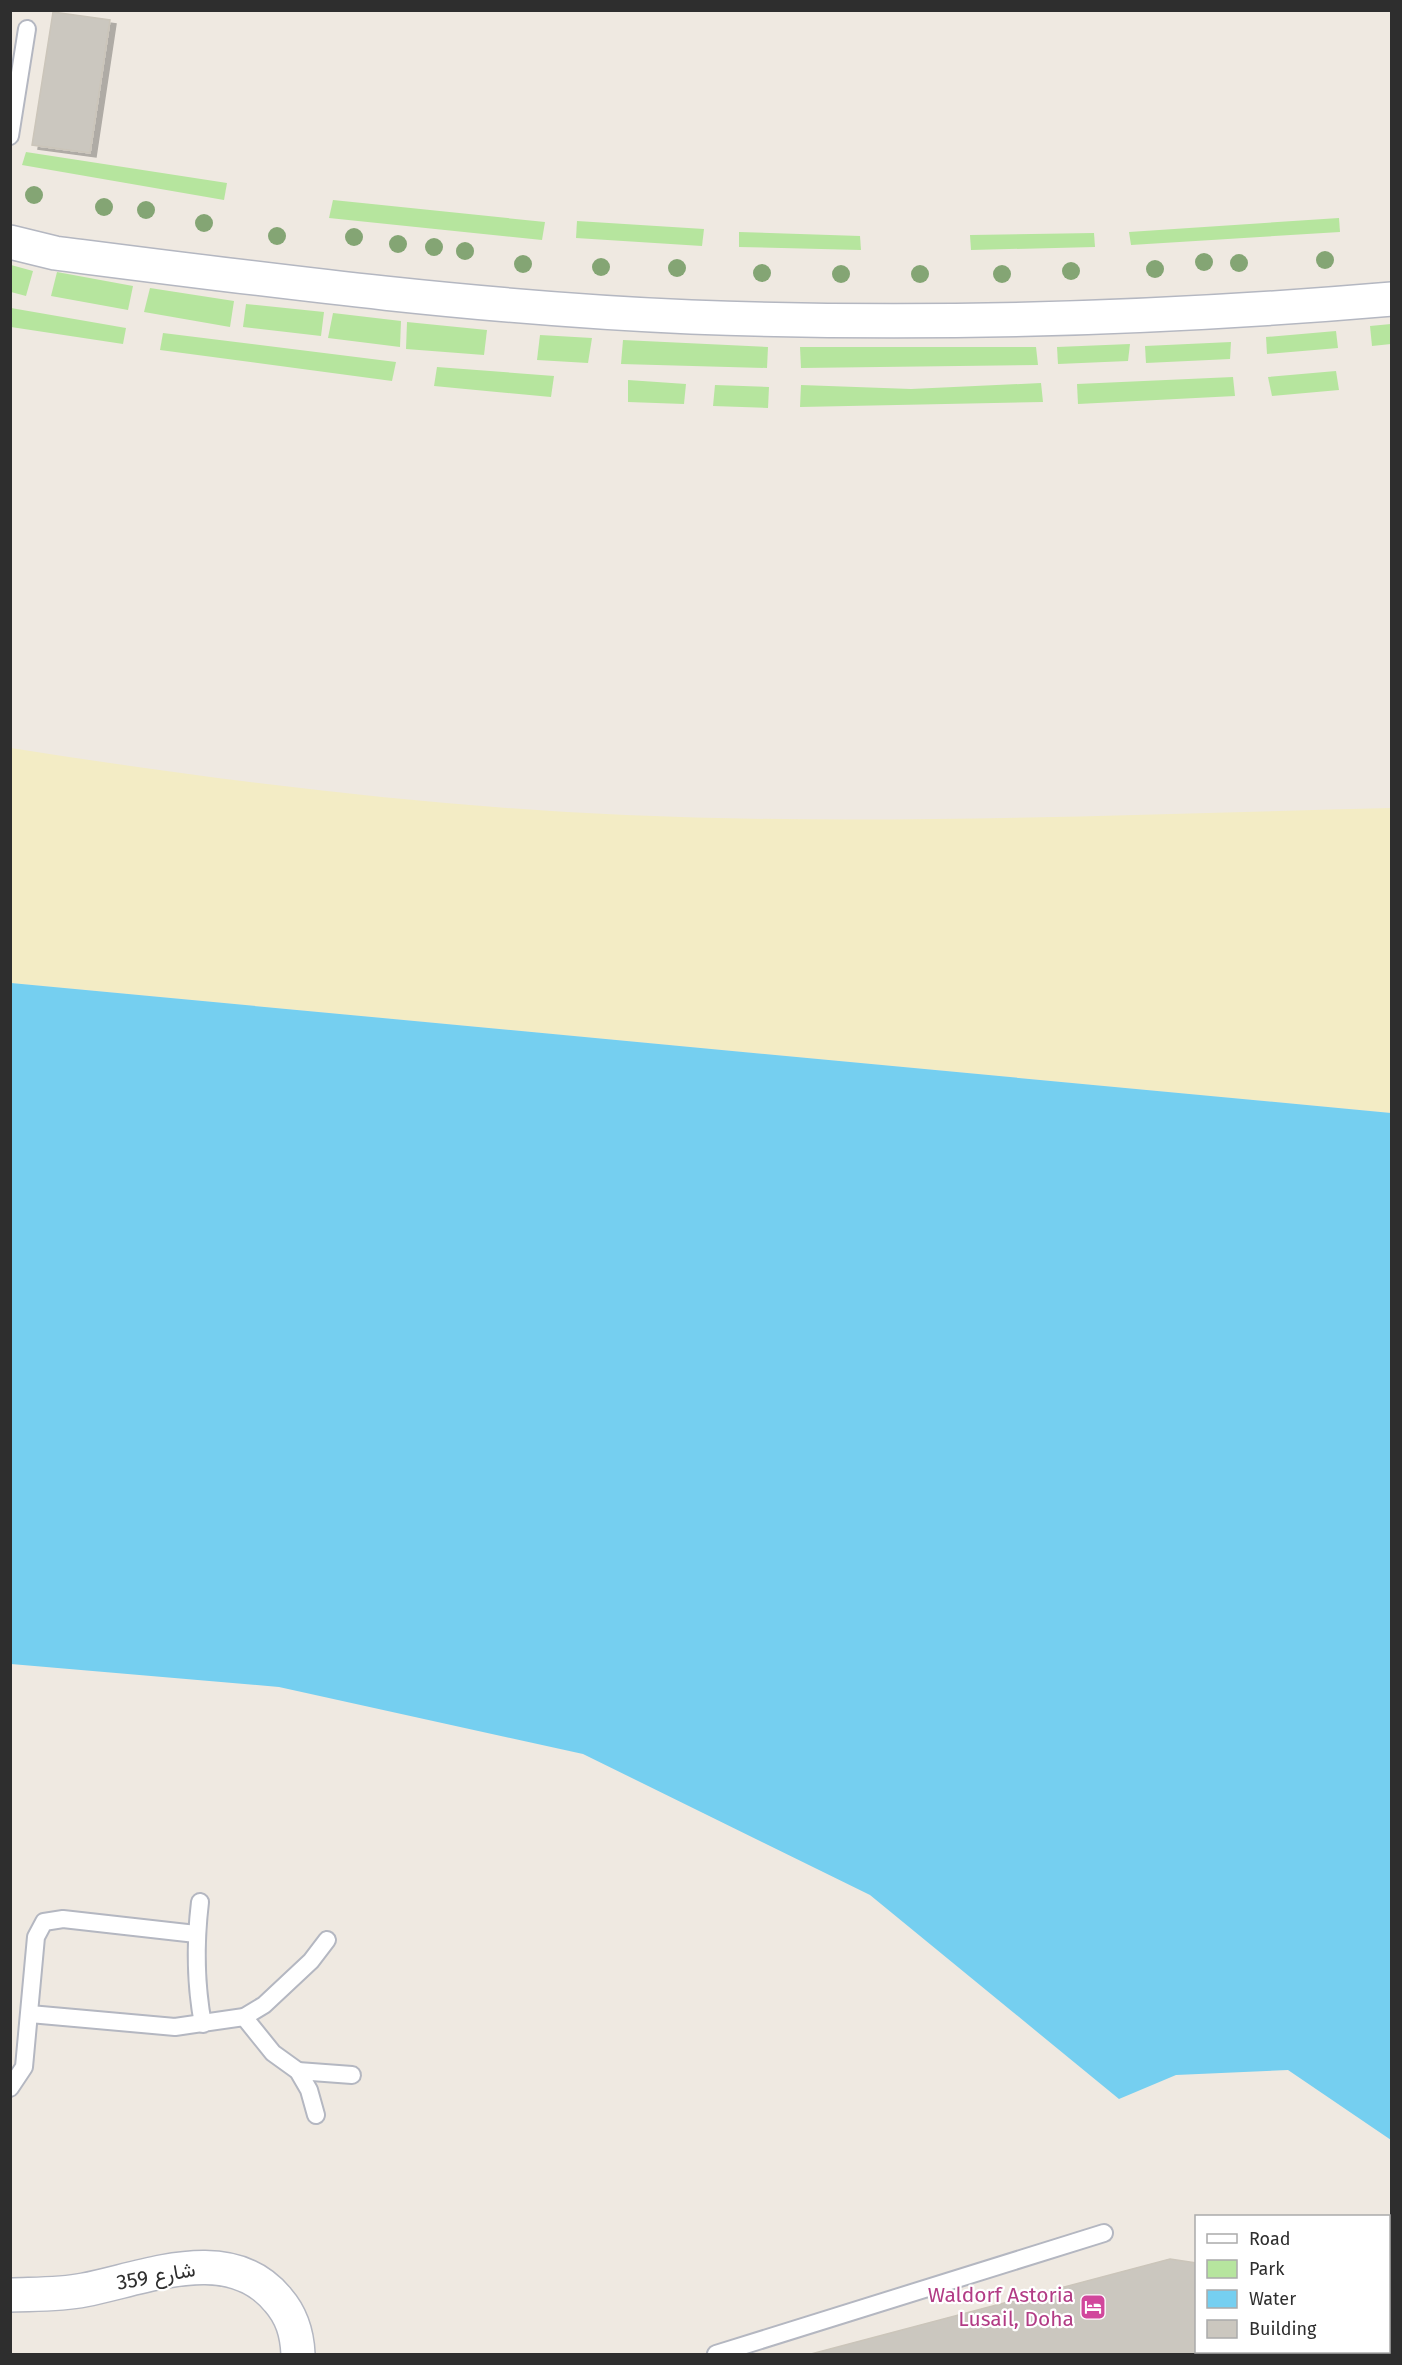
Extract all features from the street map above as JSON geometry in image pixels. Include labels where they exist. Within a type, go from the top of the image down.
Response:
[{"type":"street","points":[[10,242],[55,253],[344,291],[691,317],[979,321],[1108,318],[1261,310],[1392,299]]},
{"type":"street","name":"شارع 359","points":[[10,2295],[81,2290],[167,2271],[205,2267],[237,2271],[268,2287],[291,2315],[298,2349]]},
{"type":"lane","points":[[10,136],[27,29]]},
{"type":"lane","points":[[200,1902],[196,1934],[197,1990],[203,2024]]},
{"type":"lane","points":[[10,2088],[24,2067],[36,1937],[44,1922],[63,1919],[196,1934]]},
{"type":"lane","points":[[30,2014],[154,2026],[203,2024],[244,2017],[264,2005],[310,1961],[327,1940]]},
{"type":"lane","points":[[244,2017],[273,2054],[298,2072],[309,2090],[316,2115]]},
{"type":"lane","points":[[298,2072],[352,2076]]},
{"type":"lane","points":[[716,2355],[1104,2234]]},
{"type":"green space","points":[[26,152],[227,183],[224,200],[22,165]]},
{"type":"green space","points":[[333,200],[545,222],[542,240],[329,218]]},
{"type":"green space","points":[[1339,218],[1340,232],[1131,245],[1129,232]]},
{"type":"green space","points":[[577,221],[704,229],[702,246],[576,238]]},
{"type":"green space","points":[[739,232],[860,236],[861,250],[739,247]]},
{"type":"green space","points":[[1094,233],[1095,247],[971,250],[970,235]]},
{"type":"green space","points":[[11,265],[33,271],[26,296],[11,292]]},
{"type":"green space","points":[[57,272],[133,286],[128,310],[51,296]]},
{"type":"green space","points":[[150,288],[234,301],[230,327],[144,312]]},
{"type":"green space","points":[[246,304],[324,312],[321,336],[243,327]]},
{"type":"green space","points":[[11,308],[126,328],[123,344],[11,327]]},
{"type":"green space","points":[[333,313],[401,321],[400,347],[328,338]]},
{"type":"green space","points":[[407,322],[487,330],[484,355],[406,349]]},
{"type":"green space","points":[[1391,324],[1391,344],[1372,346],[1370,326]]},
{"type":"green space","points":[[1336,331],[1338,348],[1267,354],[1266,337]]},
{"type":"green space","points":[[163,333],[396,362],[392,381],[160,350]]},
{"type":"green space","points":[[540,335],[592,338],[588,363],[537,360]]},
{"type":"green space","points":[[623,340],[768,347],[767,368],[621,364]]},
{"type":"green space","points":[[1231,342],[1230,359],[1146,363],[1145,346]]},
{"type":"green space","points":[[1130,344],[1128,361],[1058,364],[1057,347]]},
{"type":"green space","points":[[800,347],[1036,347],[1038,365],[801,368]]},
{"type":"green space","points":[[437,367],[554,376],[551,397],[434,386]]},
{"type":"green space","points":[[1336,371],[1339,390],[1272,396],[1268,377]]},
{"type":"green space","points":[[1233,377],[1235,396],[1078,404],[1077,384]]},
{"type":"green space","points":[[628,380],[686,384],[684,404],[628,402]]},
{"type":"green space","points":[[1041,383],[1043,402],[800,407],[801,385],[911,389]]},
{"type":"green space","points":[[715,385],[769,387],[768,408],[713,406]]},
{"type":"sand","points":[[11,748],[164,771],[317,790],[471,805],[626,815],[913,819],[1391,808],[1391,1113],[11,983]]},
{"type":"water","points":[[11,983],[1391,1113],[1391,2140],[1288,2070],[1176,2075],[1119,2099],[870,1895],[583,1754],[279,1687],[11,1664]]},
{"type":"building","points":[[53,12],[110,20],[90,153],[32,145]]},
{"type":"building","name":"Waldorf Astoria Lusail, Doha","points":[[1170,2259],[1195,2263],[1195,2353],[1263,2354],[811,2354]]},
{"type":"place","name":"Waldorf Astoria Lusail, Doha","points":[[1093,2307]]}]
